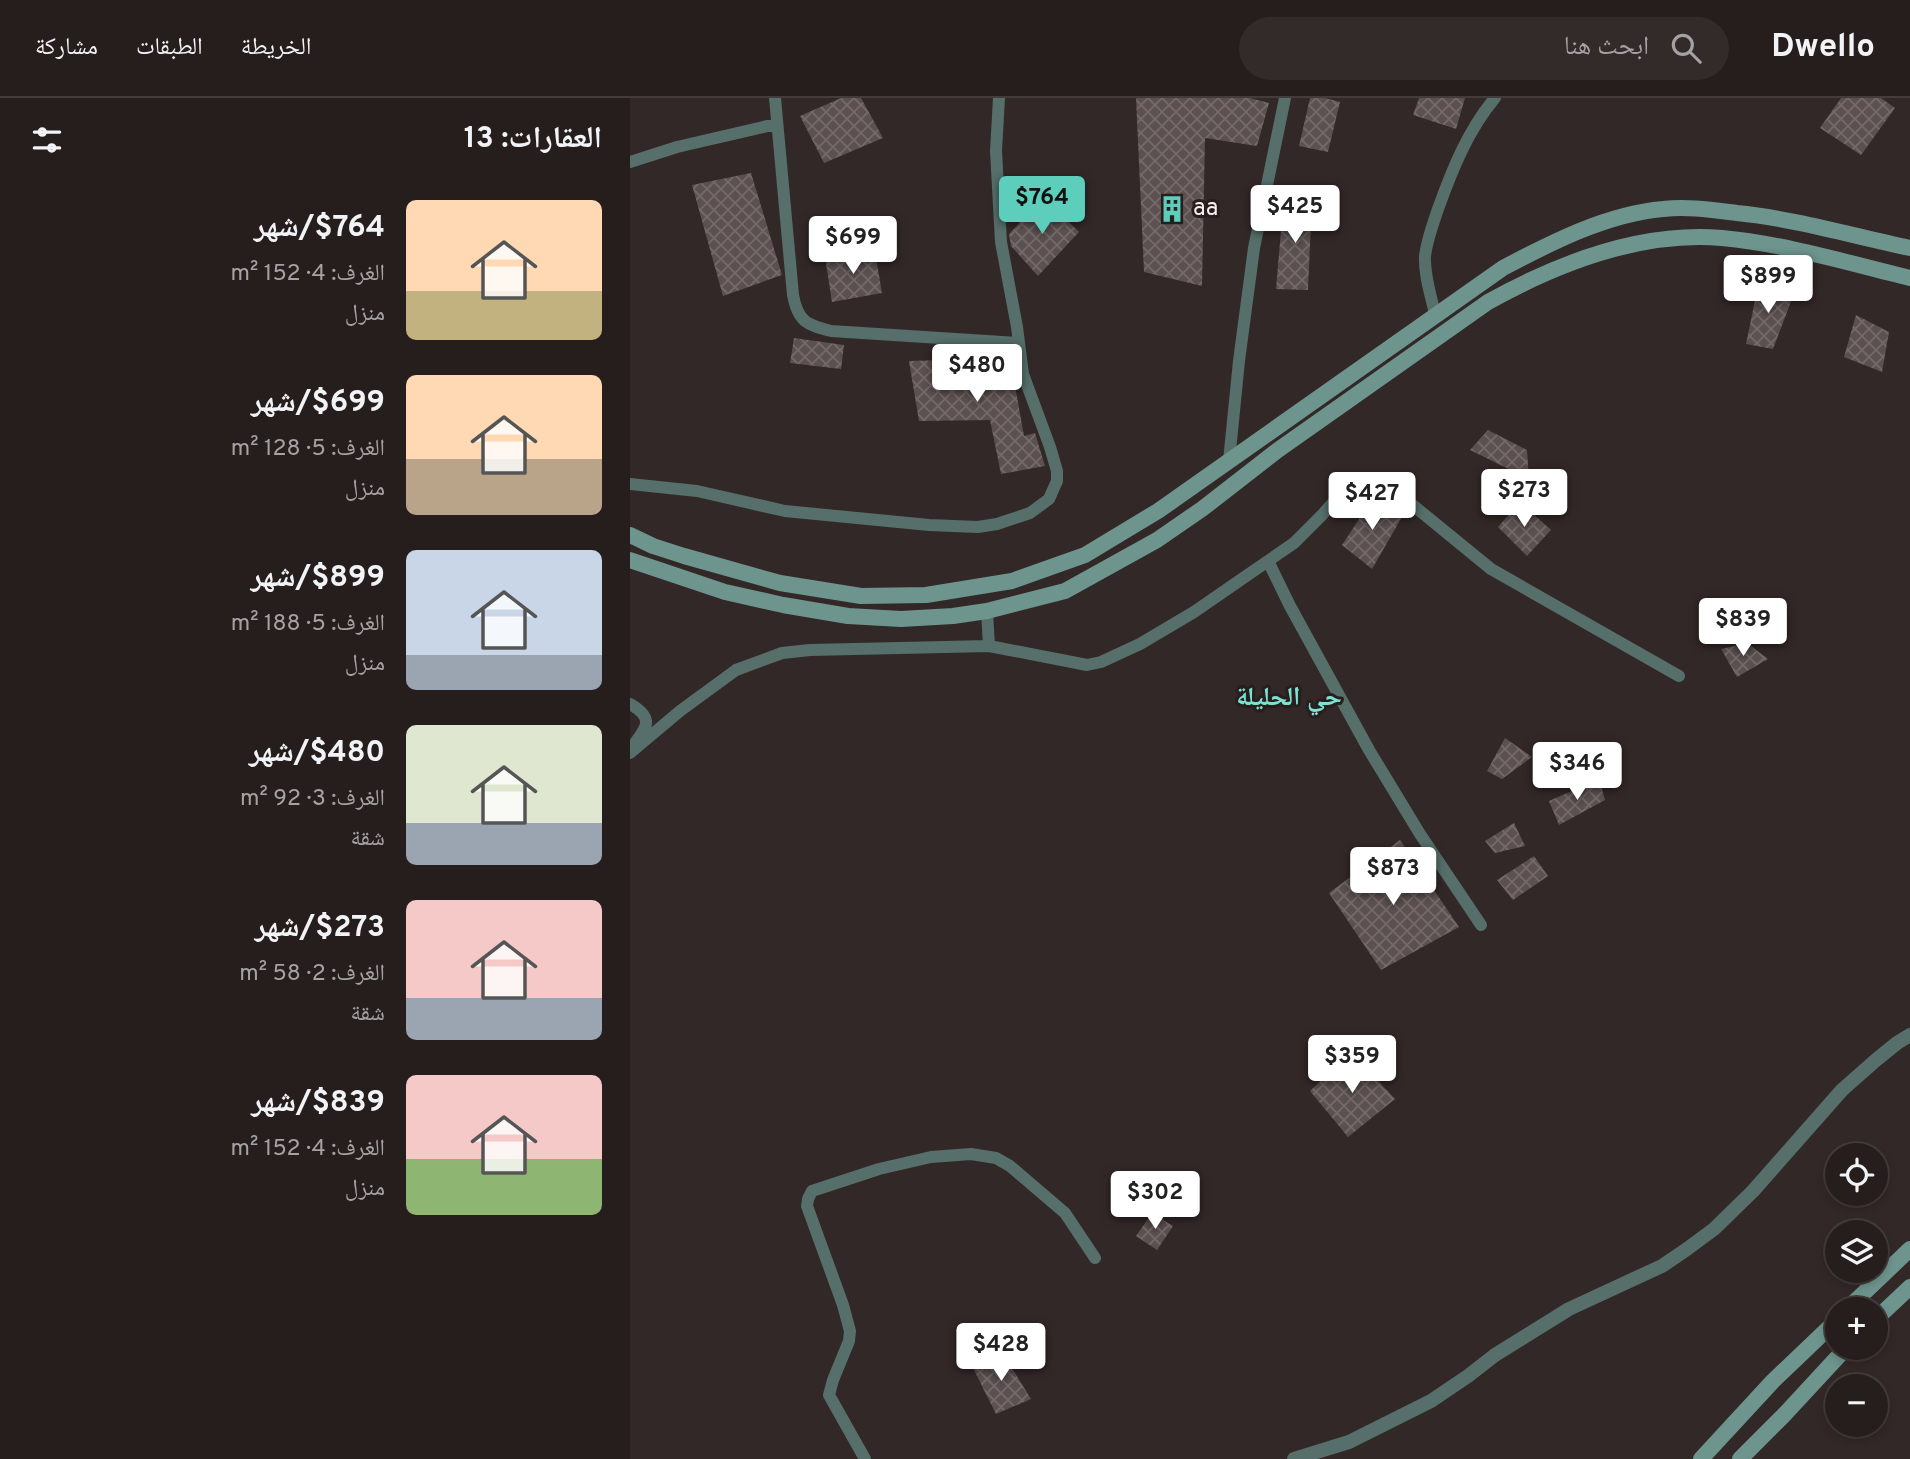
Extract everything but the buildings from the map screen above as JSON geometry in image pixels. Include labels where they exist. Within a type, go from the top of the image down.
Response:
[{"type":"main road","points":[[630,535],[684,556],[780,583],[861,596],[926,595],[1012,581],[1085,555],[1158,511],[1503,268],[1547,245],[1586,229],[1635,214],[1663,209],[1701,208],[1763,215],[1910,248]]},
{"type":"main road","points":[[1833,259],[1844,234]]},
{"type":"main road","points":[[630,560],[725,592],[848,616],[901,620],[987,611],[1065,591],[1157,540],[1278,450],[1488,302],[1514,287],[1567,264],[1605,252],[1657,241],[1709,238],[1764,244],[1910,278]]},
{"type":"main road","points":[[1860,1297],[1910,1249]]},
{"type":"main road","points":[[1888,1308],[1910,1287]]},
{"type":"main road","points":[[1702,1459],[1773,1381],[1825,1331]]},
{"type":"main road","points":[[1740,1459],[1783,1416],[1831,1360]]},
{"type":"street","points":[[775,98],[793,295],[795,309],[802,319],[812,326],[831,331],[1018,343]]},
{"type":"street","points":[[630,484],[696,491],[785,511],[929,526],[978,527],[997,524],[1022,516],[1049,499],[1057,481],[1057,471],[1023,374],[1013,302],[1004,265],[996,151],[999,98]]},
{"type":"street","points":[[1229,461],[1254,248],[1285,98]]},
{"type":"street","points":[[1435,314],[1425,256],[1429,234],[1458,158],[1473,129],[1495,98]]},
{"type":"street","points":[[630,162],[776,124]]},
{"type":"street","points":[[630,751],[736,670],[782,653],[989,646],[1093,665],[1140,644],[1194,612],[1294,542],[1350,484],[1367,478],[1387,484],[1491,569],[1679,676]]},
{"type":"street","points":[[1268,561],[1369,750],[1420,834],[1481,925]]},
{"type":"street","points":[[987,611],[989,646]]},
{"type":"street","points":[[630,704],[645,715],[647,722],[630,751]]},
{"type":"street","points":[[1294,1459],[1349,1442],[1431,1401],[1496,1355],[1569,1309],[1662,1266],[1687,1249],[1714,1229],[1753,1191],[1842,1090],[1875,1060],[1910,1035]]},
{"type":"street","points":[[865,1459],[829,1395],[849,1341],[850,1331],[807,1206],[811,1191],[879,1169],[931,1157],[971,1154],[996,1158],[1010,1166],[1065,1213],[1095,1258]]},
{"type":"place","name":"aa","points":[[1172,209]]},
{"type":"district","name":"حي الحليلة","points":[[1289,698]]}]
